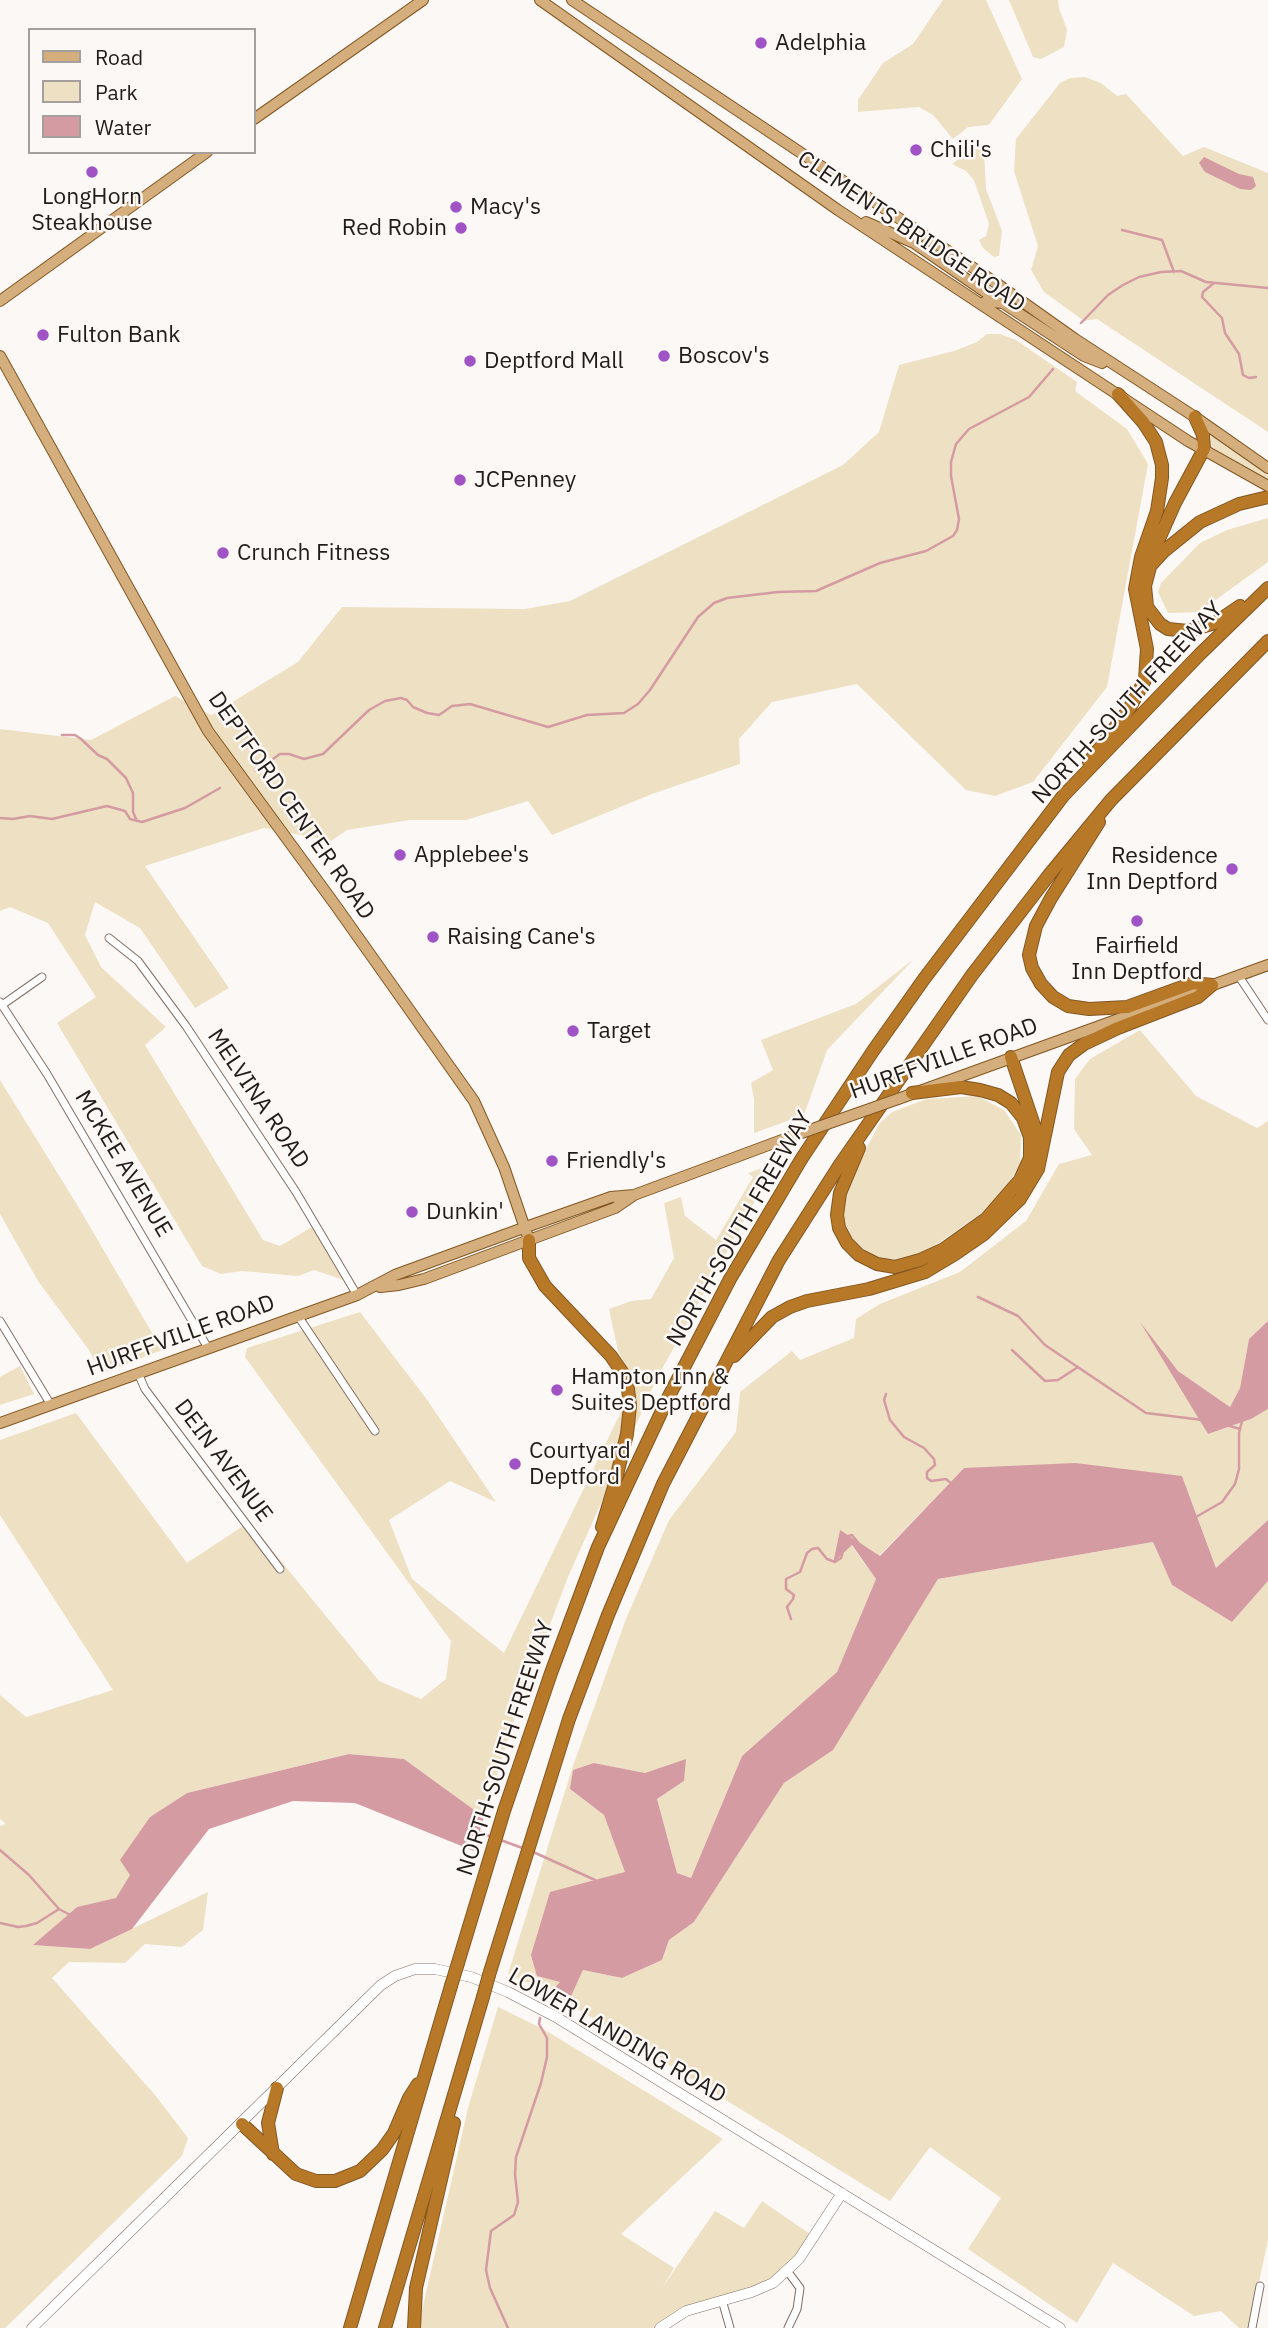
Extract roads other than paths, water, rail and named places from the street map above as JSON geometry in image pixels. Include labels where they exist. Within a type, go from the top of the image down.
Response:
[{"type":"highway","points":[[1063,796],[1129,709],[1145,680],[1147,669],[1147,649],[1138,614],[1135,582],[1157,512],[1162,465],[1150,432],[1118,394]]},
{"type":"highway","points":[[1195,417],[1203,435],[1204,449],[1155,548],[1146,586],[1147,607],[1160,624],[1177,631],[1188,631],[1215,623],[1268,586]]},
{"type":"highway","points":[[1150,567],[1164,551],[1200,522],[1239,504],[1268,497]]},
{"type":"highway","name":"NORTH-SOUTH FREEWAY","points":[[350,2328],[504,1811],[551,1674],[598,1546],[668,1398],[717,1303],[802,1158],[908,1001],[1063,796],[1268,586]]},
{"type":"highway","points":[[385,2328],[518,1878],[569,1719],[608,1615],[663,1483],[724,1366],[779,1261],[877,1112],[972,975],[1111,800],[1268,641]]},
{"type":"highway","points":[[1111,800],[1093,835],[1035,926],[1029,955],[1037,979],[1068,1006],[1088,1009],[1126,1007],[1193,984],[1212,985]]},
{"type":"highway","points":[[724,1366],[772,1317],[790,1307],[925,1272],[984,1234],[1020,1199],[1038,1169],[1058,1072],[1069,1055],[1084,1044],[1118,1028],[1198,997],[1212,985]]},
{"type":"highway","points":[[1011,1057],[1042,1149]]},
{"type":"highway","points":[[877,1112],[846,1174],[837,1215],[839,1228],[847,1243],[859,1255],[877,1264],[895,1267],[944,1249],[986,1219],[1020,1180],[1030,1158],[1030,1137],[1023,1118],[1011,1103],[998,1095],[961,1087],[912,1094]]},
{"type":"highway","points":[[527,1234],[529,1258],[545,1286],[611,1356],[622,1372],[628,1389],[630,1406],[626,1434],[598,1546]]},
{"type":"highway","points":[[414,2328],[415,2295],[453,2128],[461,2071]]},
{"type":"highway","points":[[242,2124],[290,2171],[308,2180],[335,2181],[356,2173],[375,2158],[392,2137],[409,2098],[425,2075]]},
{"type":"highway","points":[[274,2154],[268,2123],[277,2088]]},
{"type":"main road","points":[[256,118],[423,0]]},
{"type":"main road","name":"CLEMENTS BRIDGE ROAD","points":[[540,0],[838,210],[1118,394],[1268,486]]},
{"type":"main road","name":"CLEMENTS BRIDGE ROAD","points":[[572,0],[1268,468]]},
{"type":"main road","points":[[0,301],[204,154]]},
{"type":"main road","points":[[838,210],[914,243],[988,294],[994,296],[1010,293]]},
{"type":"main road","points":[[982,303],[987,300],[1003,303],[1084,356],[1130,375]]},
{"type":"main road","name":"DEPTFORD CENTER ROAD","points":[[0,356],[208,731],[474,1101],[493,1139],[527,1234]]},
{"type":"main road","name":"HURFFVILLE ROAD","points":[[0,1423],[375,1287],[424,1279],[527,1234],[614,1208],[634,1195],[790,1137],[1268,965]]},
{"type":"main road","name":"LOWER LANDING ROAD","points":[[32,2328],[386,1981],[415,1969],[435,1969],[471,1977],[508,1992],[556,2017],[1060,2328]]},
{"type":"main road","points":[[660,2328],[686,2311],[773,2283],[788,2272],[812,2241],[842,2193]]},
{"type":"street","name":"MELVINA ROAD","points":[[109,938],[138,961],[186,1026],[296,1192],[357,1295]]},
{"type":"street","points":[[1238,975],[1268,1020]]},
{"type":"street","points":[[1,1003],[42,977]]},
{"type":"street","name":"MCKEE AVENUE","points":[[1,1003],[61,1098],[208,1348]]},
{"type":"street","points":[[298,1316],[375,1431]]},
{"type":"street","points":[[0,1321],[51,1405]]},
{"type":"street","name":"DEIN AVENUE","points":[[138,1374],[145,1389],[280,1569]]},
{"type":"street","points":[[788,2272],[800,2288],[797,2309],[788,2328]]},
{"type":"street","points":[[1252,2328],[1260,2286]]},
{"type":"street","points":[[722,2300],[730,2328]]},
{"type":"water","points":[[1204,157],[1239,174],[1253,177],[1256,186],[1251,190],[1240,189],[1205,172],[1199,163]]},
{"type":"water","points":[[1268,1321],[1268,1409],[1251,1419],[1208,1434],[1140,1322],[1178,1371],[1230,1407],[1240,1388],[1249,1339]]},
{"type":"water","points":[[1075,1463],[1182,1476],[1216,1568],[1268,1520],[1268,1581],[1232,1622],[1172,1585],[1153,1542],[938,1579],[833,1750],[784,1783],[694,1922],[669,1940],[662,1960],[622,1978],[583,1970],[568,2003],[550,1993],[560,1982],[537,1976],[531,1955],[550,1892],[625,1872],[604,1815],[570,1789],[573,1770],[594,1763],[645,1773],[686,1759],[684,1781],[657,1799],[677,1873],[691,1878],[742,1756],[837,1672],[876,1579],[852,1545],[833,1563],[840,1530],[880,1556],[964,1468]]},
{"type":"water","points":[[349,1754],[404,1759],[484,1817],[474,1851],[355,1803],[293,1801],[209,1829],[132,1929],[90,1949],[33,1945],[77,1907],[116,1898],[130,1875],[120,1860],[150,1817],[187,1793]]},
{"type":"waterway","points":[[1122,230],[1162,240],[1174,272]]},
{"type":"waterway","points":[[1081,323],[1108,295],[1123,285],[1139,277],[1161,272],[1181,271],[1206,282],[1268,288]]},
{"type":"waterway","points":[[1214,283],[1203,292],[1202,297],[1222,318],[1225,333],[1239,354],[1243,375],[1256,377]]},
{"type":"waterway","points":[[256,771],[280,754],[304,759],[323,754],[369,710],[385,701],[401,698],[427,713],[439,715],[452,706],[470,704],[548,727],[587,715],[624,713],[638,704],[650,690],[698,617],[714,603],[727,598],[816,591],[880,563],[926,551],[953,536],[959,519],[951,476],[951,462],[956,444],[969,429],[1029,397],[1053,369]]},
{"type":"waterway","points":[[62,735],[75,735],[81,739],[126,778],[133,793],[133,812],[137,821]]},
{"type":"waterway","points":[[0,818],[30,816],[52,819],[107,806],[125,811],[130,819],[142,822],[185,808],[220,788]]},
{"type":"waterway","points":[[978,1297],[1018,1316],[1045,1345],[1146,1413],[1203,1420]]},
{"type":"waterway","points":[[1012,1350],[1045,1381],[1058,1380],[1078,1367]]},
{"type":"waterway","points":[[886,1394],[884,1400],[890,1420],[904,1437],[924,1448],[934,1459],[935,1465],[927,1472],[927,1478],[931,1481],[946,1479],[952,1484]]},
{"type":"waterway","points":[[1196,1517],[1222,1502],[1235,1484],[1239,1469],[1239,1433],[1242,1421]]},
{"type":"waterway","points":[[1230,1426],[1240,1429]]},
{"type":"waterway","points":[[845,1537],[852,1535],[860,1545]]},
{"type":"waterway","points":[[791,1619],[787,1607],[794,1595],[786,1589],[786,1579],[800,1572],[807,1553],[812,1549],[818,1548],[827,1559],[835,1562],[841,1558],[843,1551]]},
{"type":"waterway","points":[[479,1832],[492,1837]]},
{"type":"waterway","points":[[498,1839],[525,1849]]},
{"type":"waterway","points":[[0,1850],[29,1875],[59,1909],[72,1916]]},
{"type":"waterway","points":[[531,1851],[595,1880]]},
{"type":"waterway","points":[[0,1923],[26,1926],[37,1923],[59,1909]]},
{"type":"waterway","points":[[553,2001],[562,1995]]},
{"type":"waterway","points":[[508,2328],[490,2288],[486,2270],[491,2231],[514,2215],[518,2202],[516,2157],[547,2057],[547,2038],[539,2024],[540,2018]]},
{"type":"place","name":"Adelphia","points":[[761,43]]},
{"type":"place","name":"Chili's","points":[[916,150]]},
{"type":"place","name":"LongHorn Steakhouse","points":[[92,172]]},
{"type":"place","name":"Macy's","points":[[456,207]]},
{"type":"place","name":"Red Robin","points":[[461,228]]},
{"type":"place","name":"Fulton Bank","points":[[43,335]]},
{"type":"place","name":"Boscov's","points":[[664,356]]},
{"type":"place","name":"Deptford Mall","points":[[470,361]]},
{"type":"place","name":"JCPenney","points":[[460,480]]},
{"type":"place","name":"Crunch Fitness","points":[[223,553]]},
{"type":"place","name":"Applebee's","points":[[400,855]]},
{"type":"place","name":"Residence Inn Deptford","points":[[1232,869]]},
{"type":"place","name":"Fairfield Inn Deptford","points":[[1137,921]]},
{"type":"place","name":"Raising Cane's","points":[[433,937]]},
{"type":"place","name":"Target","points":[[573,1031]]},
{"type":"place","name":"Friendly's","points":[[552,1161]]},
{"type":"place","name":"Dunkin'","points":[[412,1212]]},
{"type":"place","name":"Hampton Inn & Suites Deptford","points":[[557,1390]]},
{"type":"place","name":"Courtyard Deptford","points":[[515,1464]]}]
